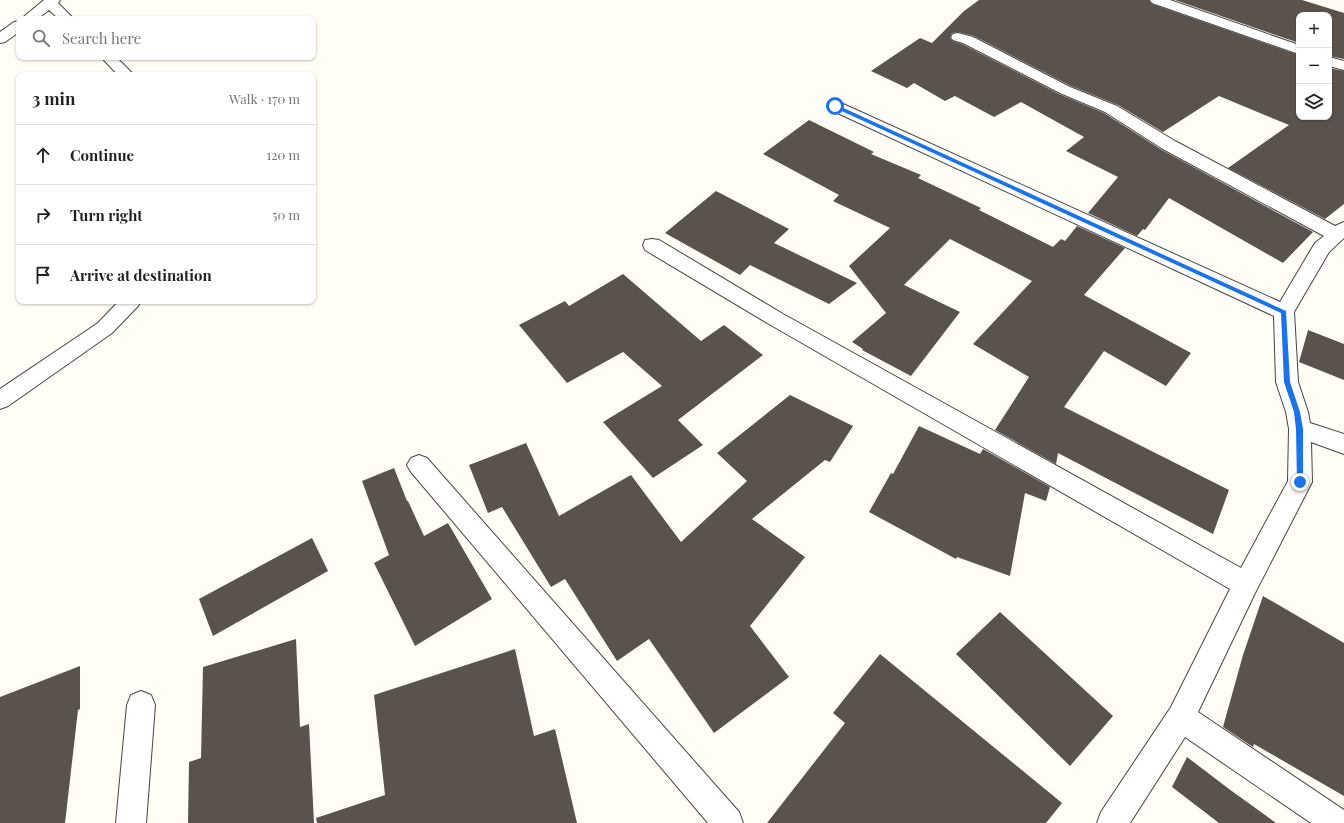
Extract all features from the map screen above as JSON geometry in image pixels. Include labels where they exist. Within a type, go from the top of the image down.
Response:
[{"type":"street","points":[[1157,0],[1296,49]]},
{"type":"street","points":[[32,16],[52,2],[64,16]]},
{"type":"street","points":[[0,39],[16,27]]},
{"type":"street","points":[[958,37],[968,40],[1065,90],[1111,109],[1169,145],[1340,232],[1322,248],[1284,312],[1287,382],[1297,412],[1300,429],[1300,482],[1246,584],[1180,717],[1112,823]]},
{"type":"street","points":[[111,60],[123,72]]},
{"type":"street","points":[[1332,62],[1344,66]]},
{"type":"street","points":[[835,106],[1284,312]]},
{"type":"street","points":[[652,245],[776,319],[1246,584]]},
{"type":"street","points":[[0,400],[105,328],[128,304]]},
{"type":"street","points":[[1300,429],[1344,444]]},
{"type":"street","points":[[419,465],[728,823]]},
{"type":"street","points":[[131,823],[141,705]]},
{"type":"street","points":[[1180,717],[1337,823]]},
{"type":"building","points":[[979,0],[1149,0],[1152,4],[1296,54],[1296,120],[1332,120],[1332,69],[1344,71],[1344,204],[1325,219],[1228,168],[1289,125],[1219,96],[1163,132],[1118,105],[1071,86],[974,36],[958,32],[952,33],[950,38],[953,41],[962,44],[1059,94],[1104,113],[1162,150],[1313,232],[1283,263],[1169,198],[1145,230],[1143,229],[1137,236],[1088,213],[1118,177],[1066,151],[1084,137],[1021,102],[994,117],[955,96],[945,101],[914,83],[907,88],[871,71],[920,38],[932,43],[964,11]]},
{"type":"building","points":[[1175,0],[1302,0],[1344,13],[1344,59],[1332,57],[1332,12],[1296,12],[1296,42]]},
{"type":"building","points":[[809,120],[874,152],[871,154],[921,175],[918,178],[981,208],[979,210],[1053,247],[1061,239],[1065,241],[1077,226],[1125,248],[1084,295],[1191,353],[1166,386],[1104,351],[1064,407],[1229,490],[1213,534],[1058,453],[1056,464],[995,430],[1029,377],[973,344],[1032,281],[950,239],[904,285],[960,312],[911,376],[862,350],[863,349],[852,342],[886,313],[849,266],[890,228],[833,201],[839,195],[763,154]]},
{"type":"building","points":[[716,191],[789,229],[774,243],[857,283],[829,304],[750,265],[740,275],[665,233]]},
{"type":"building","points":[[623,274],[701,341],[724,325],[763,355],[678,420],[703,445],[653,478],[603,422],[662,386],[623,352],[567,383],[519,325],[565,301],[569,306]]},
{"type":"building","points":[[1308,330],[1344,344],[1344,380],[1299,362]]},
{"type":"building","points":[[790,395],[853,426],[830,462],[825,460],[752,519],[805,557],[750,626],[789,677],[714,733],[649,639],[617,661],[565,579],[551,587],[502,507],[488,513],[469,465],[526,443],[559,516],[631,475],[681,542],[747,481],[717,453]]},
{"type":"building","points":[[919,426],[980,454],[983,449],[1050,487],[1046,501],[1025,493],[1010,576],[957,557],[956,559],[869,512],[891,473],[893,474]]},
{"type":"building","points":[[394,468],[407,501],[424,536],[448,523],[492,599],[415,646],[374,563],[389,555],[362,481]]},
{"type":"building","points":[[312,538],[328,571],[213,636],[199,599]]},
{"type":"building","points":[[1263,596],[1344,643],[1344,796],[1254,744],[1253,747],[1223,727],[1243,655]]},
{"type":"building","points":[[1000,612],[1113,716],[1070,766],[956,654]]},
{"type":"building","points":[[296,639],[300,727],[309,724],[314,823],[188,823],[189,762],[201,758],[203,667]]},
{"type":"building","points":[[515,649],[534,736],[555,729],[577,823],[317,823],[316,818],[385,795],[374,695]]},
{"type":"building","points":[[880,654],[1062,803],[1046,823],[767,823],[845,723],[833,713]]},
{"type":"building","points":[[80,666],[80,709],[78,710],[65,823],[0,823],[0,697]]},
{"type":"building","points":[[1187,757],[1276,823],[1219,823],[1172,787]]},
{"type":"route","points":[[835,106],[1284,312],[1287,382],[1297,412],[1300,429],[1300,482]]}]
